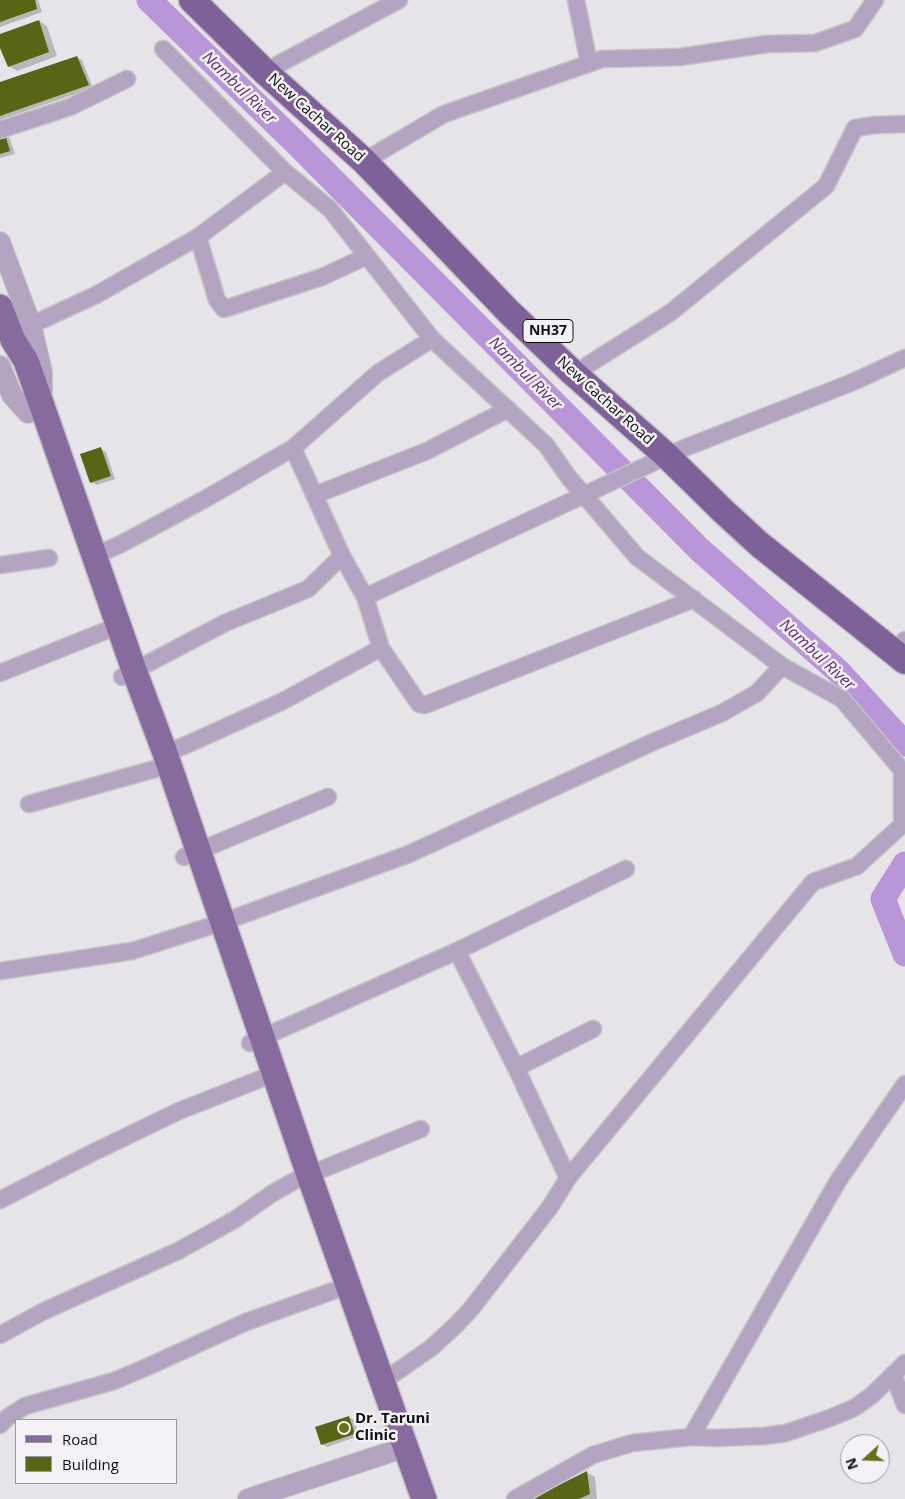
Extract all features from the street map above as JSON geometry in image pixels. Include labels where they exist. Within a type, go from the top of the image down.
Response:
[{"type":"highway","name":"New Cachar Road","points":[[192,0],[264,71],[421,199],[521,305],[586,366],[636,408],[671,454],[722,510],[759,544],[905,646]]},
{"type":"highway","name":"New Cachar Road","points":[[210,0],[369,158],[509,312],[573,373],[671,454]]},
{"type":"main road","points":[[0,307],[22,332],[14,368],[26,383],[94,556],[128,673],[303,1177],[333,1291],[398,1450],[424,1499]]},
{"type":"main road","points":[[35,408],[79,562],[105,631],[128,673]]},
{"type":"main road","points":[[257,1040],[263,1078],[382,1382],[407,1499]]},
{"type":"street","points":[[277,65],[399,0]]},
{"type":"street","points":[[576,0],[589,63]]},
{"type":"street","points":[[369,158],[444,114],[589,63],[602,59],[680,56],[767,44],[815,43],[855,29],[876,0]]},
{"type":"street","points":[[163,49],[285,172],[330,209],[432,339],[546,445],[570,479],[637,557],[782,666],[842,699],[902,770],[902,825],[857,866],[813,882],[568,1178],[544,1214],[456,1325],[430,1348],[382,1382]]},
{"type":"street","points":[[0,130],[70,107],[128,79]]},
{"type":"street","points":[[586,366],[670,313],[826,186],[855,128],[905,124]]},
{"type":"street","points":[[22,332],[96,295],[198,237],[285,172]]},
{"type":"street","points":[[198,237],[218,300],[224,309],[322,276],[367,256]]},
{"type":"street","points":[[0,242],[22,332],[42,372],[35,408],[12,394],[0,366]]},
{"type":"street","points":[[94,556],[121,544],[207,498],[293,448],[378,373],[432,339]]},
{"type":"street","points":[[365,597],[671,454],[853,382],[905,358]]},
{"type":"street","points":[[315,495],[427,451],[508,410]]},
{"type":"street","points":[[293,448],[342,556],[365,597],[381,648],[419,704],[425,704],[694,600]]},
{"type":"street","points":[[128,673],[225,623],[308,589],[342,556]]},
{"type":"street","points":[[0,565],[49,558]]},
{"type":"street","points":[[0,674],[105,631]]},
{"type":"street","points":[[29,804],[160,761],[186,745],[281,702],[381,648]]},
{"type":"street","points":[[0,971],[132,951],[216,924],[410,854],[722,713],[757,693],[782,666]]},
{"type":"street","points":[[192,854],[328,797]]},
{"type":"street","points":[[257,1040],[457,951],[626,869]]},
{"type":"street","points":[[457,951],[516,1068],[568,1178]]},
{"type":"street","points":[[516,1068],[593,1029]]},
{"type":"street","points":[[0,1200],[179,1111],[263,1078]]},
{"type":"street","points":[[691,1437],[838,1181],[905,1084]]},
{"type":"street","points":[[0,1335],[44,1311],[178,1251],[234,1220],[273,1193],[303,1177],[421,1128]]},
{"type":"street","points":[[0,1425],[8,1417],[25,1406],[114,1381],[246,1322],[333,1291]]},
{"type":"street","points":[[515,1499],[573,1465],[610,1448],[632,1443],[691,1437],[736,1438],[764,1436],[786,1432],[830,1418],[854,1408],[871,1396],[905,1363]]},
{"type":"street","points":[[893,1374],[905,1405]]},
{"type":"street","points":[[248,1499],[398,1450]]},
{"type":"building","points":[[0,0],[35,0],[37,9],[0,22]]},
{"type":"building","points":[[39,20],[49,52],[8,67],[0,48],[0,34]]},
{"type":"building","points":[[77,56],[89,85],[0,116],[0,82]]},
{"type":"building","points":[[5,134],[10,151],[0,154],[0,136]]},
{"type":"building","points":[[101,447],[111,476],[90,483],[80,454]]},
{"type":"building","points":[[349,1416],[355,1434],[321,1445],[315,1427]]},
{"type":"building","points":[[587,1471],[590,1494],[579,1499],[531,1499]]},
{"type":"waterway","name":"Nambul River","points":[[149,0],[296,143],[700,550],[838,671],[905,744]]},
{"type":"waterway","name":"Nambul River","points":[[905,864],[883,899],[905,954]]},
{"type":"place","name":"Dr. Taruni Clinic","points":[[344,1428]]}]
